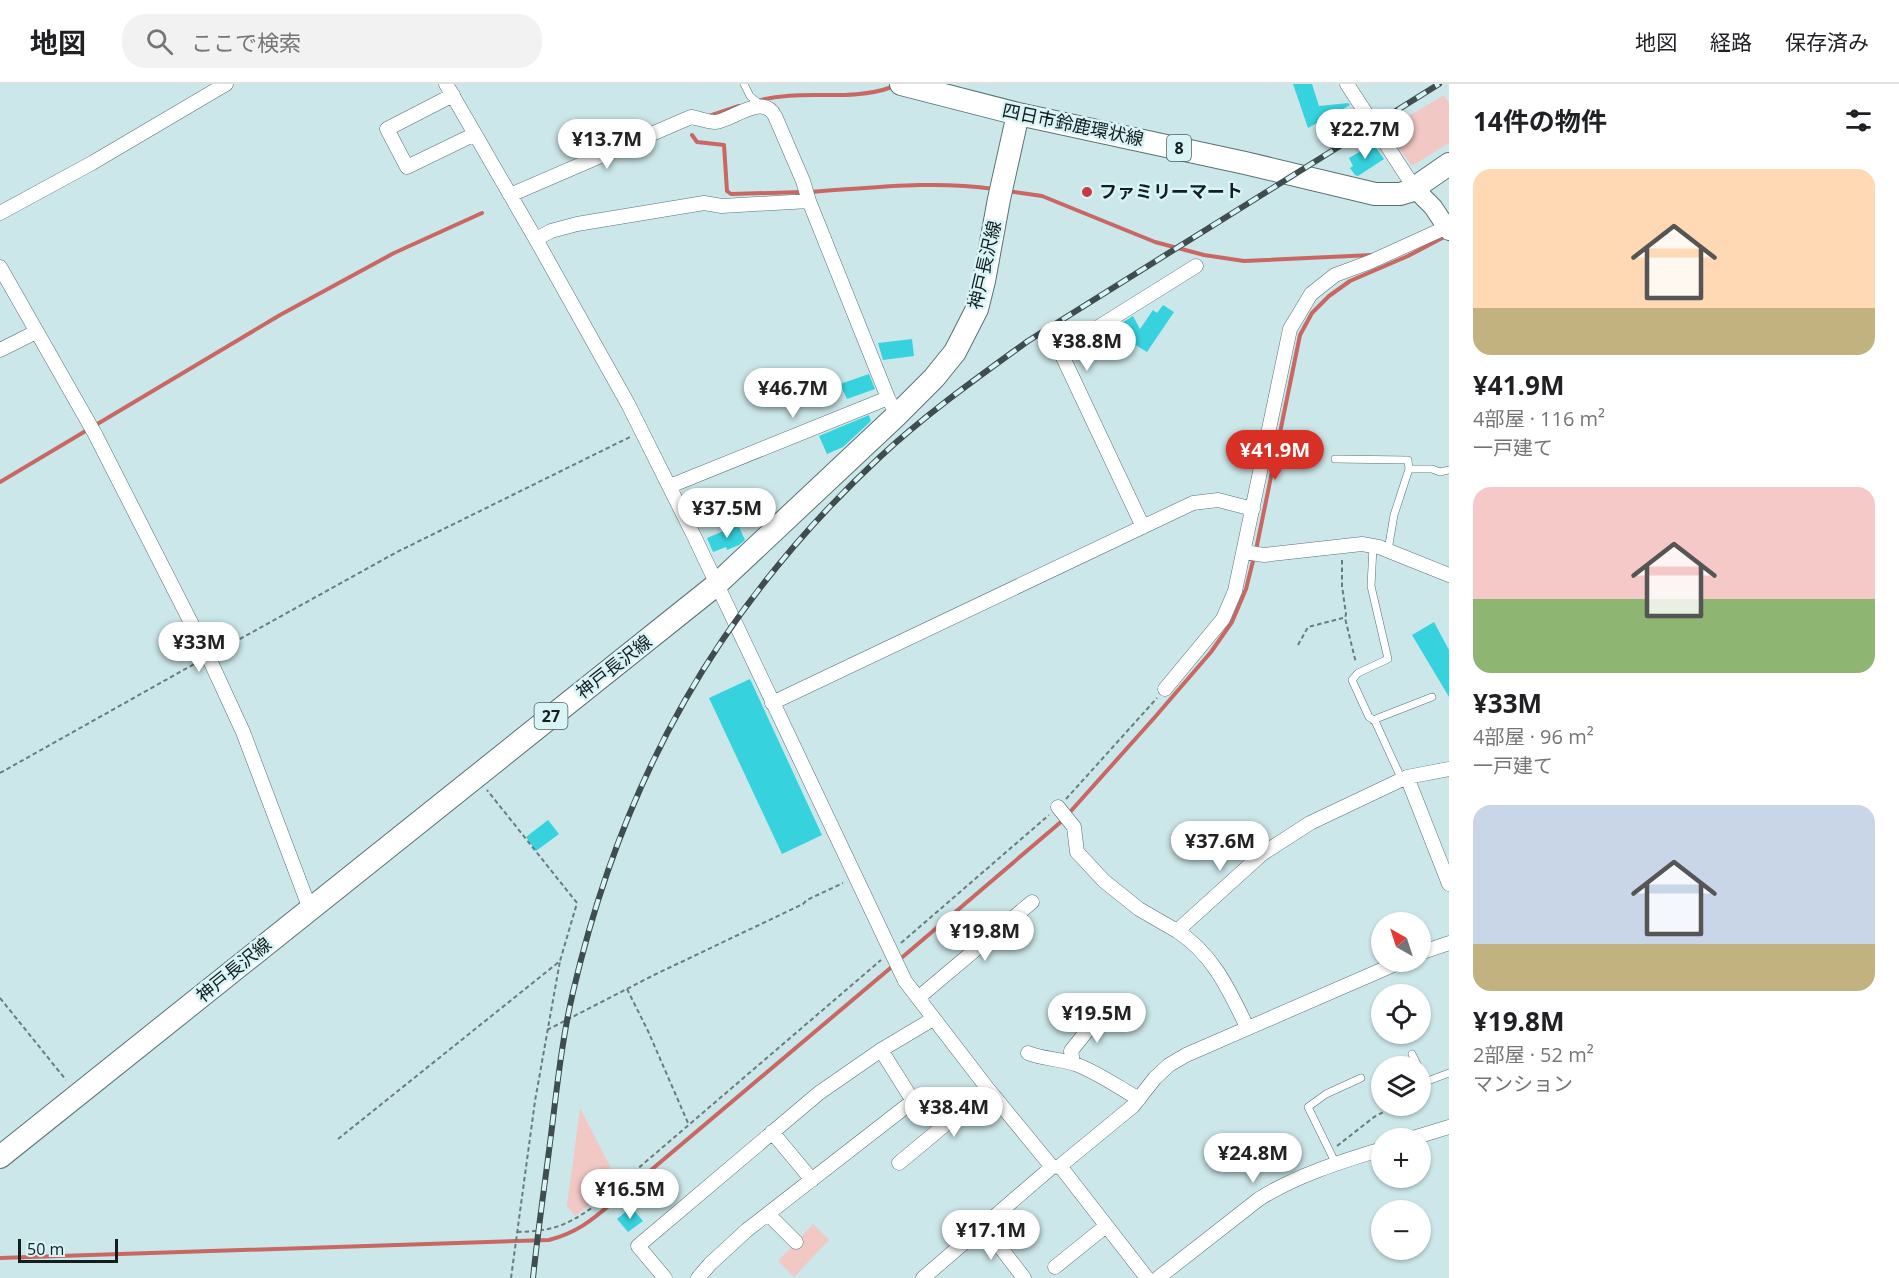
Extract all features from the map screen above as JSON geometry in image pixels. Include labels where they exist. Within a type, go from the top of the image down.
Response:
[{"type":"main road","name":"四日市鈴鹿環状線","points":[[901,84],[1018,114],[1245,163],[1375,194],[1400,194],[1415,189],[1449,164]]},
{"type":"main road","name":"神戸長沢線","points":[[0,1156],[716,585],[892,407],[933,378],[955,352],[972,320],[984,281],[1000,192],[1018,114]]},
{"type":"street","points":[[0,213],[92,163],[226,84]]},
{"type":"street","points":[[1165,689],[1223,619],[1235,591],[1290,329],[1311,294],[1335,275],[1448,229],[1433,207],[1415,189],[1347,84]]},
{"type":"street","points":[[475,134],[407,167],[387,129],[449,89],[536,238],[642,431],[901,971],[933,1019],[988,1089],[1056,1166],[1146,1278]]},
{"type":"street","points":[[510,195],[691,117],[715,122],[743,111],[763,107],[772,110],[892,407],[670,486]]},
{"type":"street","points":[[536,238],[577,224],[704,203],[722,206],[807,195]]},
{"type":"street","points":[[1143,527],[1060,351],[1196,266]]},
{"type":"street","points":[[0,267],[6,290],[36,332],[85,417],[208,656],[243,732],[310,909]]},
{"type":"street","points":[[0,350],[36,332]]},
{"type":"street","points":[[772,703],[1192,503],[1218,500],[1253,509]]},
{"type":"street","points":[[1245,552],[1264,555],[1362,544],[1388,550],[1449,575]]},
{"type":"street","points":[[1177,931],[1262,854],[1310,823],[1405,778],[1449,769]]},
{"type":"street","points":[[1405,778],[1449,884]]},
{"type":"street","points":[[1058,807],[1074,827],[1077,852],[1104,881],[1139,909],[1193,941],[1220,973],[1247,1027]]},
{"type":"street","points":[[918,998],[1032,902]]},
{"type":"street","points":[[1431,949],[1449,943]]},
{"type":"street","points":[[927,1276],[1056,1166],[1133,1106],[1155,1078],[1169,1065],[1247,1027],[1376,972]]},
{"type":"street","points":[[1072,1063],[1071,1051],[1097,1018]]},
{"type":"street","points":[[665,1278],[638,1246],[819,1093],[881,1050],[933,1019]]},
{"type":"street","points":[[698,1278],[747,1230],[913,1101],[881,1050]]},
{"type":"street","points":[[1028,1053],[1041,1058],[1072,1063],[1087,1069],[1139,1099]]},
{"type":"street","points":[[899,1163],[988,1089]]},
{"type":"street","points":[[1431,1132],[1449,1127]]},
{"type":"street","points":[[772,1132],[812,1180]]},
{"type":"street","points":[[1158,1278],[1259,1199],[1291,1180],[1371,1153]]},
{"type":"street","points":[[768,1214],[796,1242]]},
{"type":"street","points":[[984,1226],[1024,1278]]},
{"type":"street","points":[[1055,1267],[1106,1226]]},
{"type":"lane","points":[[744,84],[750,96],[763,107]]},
{"type":"lane","points":[[1335,459],[1408,460],[1409,469],[1393,521],[1388,550]]},
{"type":"lane","points":[[1409,469],[1432,469],[1440,472],[1449,470]]},
{"type":"lane","points":[[1373,547],[1371,586],[1388,659],[1358,673],[1352,680],[1369,717],[1373,720],[1405,778]]},
{"type":"lane","points":[[1373,720],[1432,697]]},
{"type":"lane","points":[[1431,1080],[1449,1073]]},
{"type":"lane","points":[[1336,1164],[1308,1107],[1335,1089],[1361,1078]]},
{"type":"path","points":[[0,773],[397,552],[642,431]]},
{"type":"path","points":[[1341,545],[1345,618],[1358,673]]},
{"type":"path","points":[[1298,645],[1308,627],[1345,618]]},
{"type":"path","points":[[517,1232],[557,1228],[580,1216],[773,1054],[1058,807],[1165,689]]},
{"type":"path","points":[[476,776],[577,903],[560,961],[547,1030],[511,1278]]},
{"type":"path","points":[[547,1030],[855,877]]},
{"type":"path","points":[[338,1139],[560,961]]},
{"type":"path","points":[[627,989],[689,1124]]},
{"type":"path","points":[[0,998],[76,1096]]},
{"type":"path","points":[[1330,1151],[1376,1116]]},
{"type":"shaded area","points":[[1444,95],[1449,103],[1449,143],[1412,166],[1386,130]]},
{"type":"shaded area","points":[[580,1108],[618,1182],[575,1216],[567,1206]]},
{"type":"shaded area","points":[[813,1224],[829,1240],[794,1277],[778,1261]]},
{"type":"building","points":[[1293,84],[1312,84],[1319,106],[1348,103],[1350,105],[1308,128]]},
{"type":"building","points":[[1373,144],[1384,159],[1358,176],[1355,175],[1350,168],[1353,166],[1349,158]]},
{"type":"building","points":[[1163,305],[1174,312],[1147,352],[1129,341],[1120,324],[1133,316],[1140,329],[1153,310],[1157,313]]},
{"type":"building","points":[[912,339],[914,356],[883,360],[878,343]]},
{"type":"building","points":[[869,374],[875,389],[847,399],[840,384]]},
{"type":"building","points":[[869,415],[871,421],[843,447],[827,454],[819,436]]},
{"type":"building","points":[[759,488],[770,516],[761,524],[757,514],[730,525],[722,502]]},
{"type":"building","points":[[738,525],[745,540],[727,550],[726,547],[713,552],[707,538]]},
{"type":"building","points":[[1434,622],[1449,650],[1449,697],[1412,635]]},
{"type":"building","points":[[750,679],[822,835],[782,854],[709,698]]},
{"type":"building","points":[[548,820],[559,834],[536,851],[526,837]]},
{"type":"building","points":[[631,1207],[643,1221],[628,1232],[617,1219]]},
{"type":"waterway","points":[[757,101],[774,97],[859,94],[892,87]]},
{"type":"waterway","points":[[709,116],[739,106]]},
{"type":"waterway","points":[[692,135],[697,142],[724,145],[727,191],[731,194],[802,192]]},
{"type":"waterway","points":[[810,192],[925,185],[994,189]]},
{"type":"waterway","points":[[1007,191],[1042,196],[1155,242],[1204,255],[1244,261],[1372,255]]},
{"type":"waterway","points":[[0,482],[280,315],[394,253],[482,213]]},
{"type":"waterway","points":[[1256,550],[1300,335],[1312,313],[1329,296],[1350,281],[1408,256],[1446,236]]},
{"type":"waterway","points":[[899,960],[1062,821],[1155,717],[1211,652],[1232,622],[1246,589],[1254,557]]},
{"type":"waterway","points":[[0,1258],[549,1240],[559,1237],[583,1226],[597,1215],[894,965]]},
{"type":"railway","points":[[533,1278],[566,1027],[594,914],[619,839],[650,768],[685,700],[725,636],[771,574],[823,514],[897,441],[1028,341],[1439,84]]},
{"type":"place","name":"ファミリーマート","points":[[1087,192]]}]
